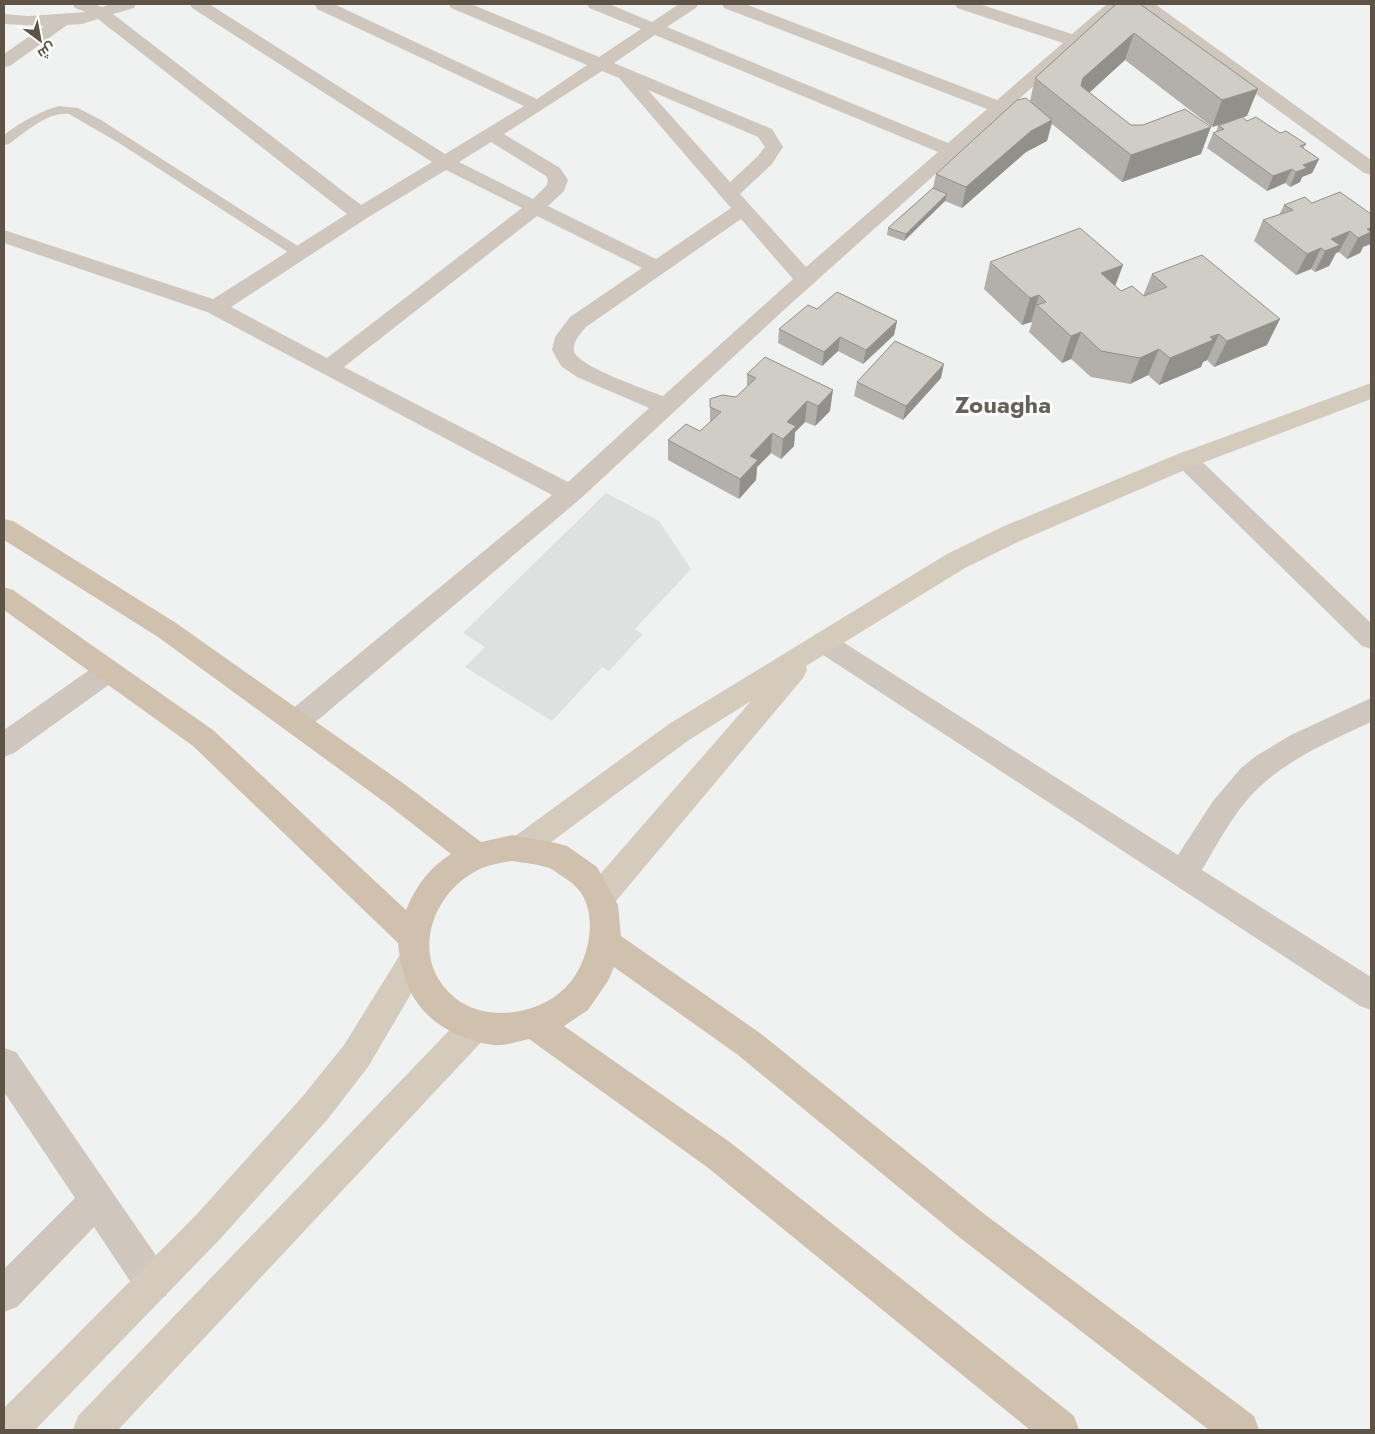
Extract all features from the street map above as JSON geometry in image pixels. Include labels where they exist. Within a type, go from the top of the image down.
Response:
[{"type":"main road","points":[[521,848],[679,732],[956,561],[1011,534],[1186,460],[1371,391]]},
{"type":"main road","points":[[4,528],[167,630],[397,795],[476,856]]},
{"type":"main road","points":[[4,597],[203,738],[252,782],[414,948],[422,984],[444,1010],[459,1019],[476,1025],[504,1029],[534,1024],[558,1012],[585,989],[599,966],[606,943],[606,919],[600,897],[588,878],[572,863],[544,851],[521,848],[494,850],[476,856],[453,869],[434,888],[422,905],[414,948],[356,1056],[315,1108],[210,1225],[9,1430]]},
{"type":"main road","points":[[600,897],[732,740],[816,647]]},
{"type":"main road","points":[[606,943],[749,1044],[971,1225],[1240,1430]]},
{"type":"main road","points":[[534,1024],[719,1155],[1060,1430]]},
{"type":"main road","points":[[92,1430],[476,1025]]},
{"type":"street","points":[[81,4],[101,13],[360,214]]},
{"type":"street","points":[[4,19],[60,21],[82,19],[128,4]]},
{"type":"street","points":[[198,4],[446,163],[656,267]]},
{"type":"street","points":[[457,4],[752,127],[765,133],[771,140],[774,147],[736,201],[656,267],[578,322],[566,335],[562,346],[564,357],[578,369],[667,407]]},
{"type":"street","points":[[595,4],[952,151]]},
{"type":"street","points":[[215,307],[360,214],[538,106],[690,4]]},
{"type":"street","points":[[730,4],[1000,108]]},
{"type":"street","points":[[963,4],[1075,41]]},
{"type":"street","points":[[1144,4],[1371,169]]},
{"type":"street","points":[[323,5],[538,106]]},
{"type":"street","points":[[296,722],[570,494],[805,279],[1075,41],[1111,5]]},
{"type":"street","points":[[4,62],[60,21]]},
{"type":"street","points":[[624,74],[805,279]]},
{"type":"street","points":[[328,368],[536,207],[557,187],[558,180],[553,172],[492,135]]},
{"type":"street","points":[[4,236],[215,307],[570,494]]},
{"type":"street","points":[[1186,460],[1371,639]]},
{"type":"street","points":[[816,647],[992,753],[1371,995]]},
{"type":"street","points":[[4,746],[108,671]]},
{"type":"street","points":[[1182,873],[1239,790],[1266,766],[1305,741],[1371,709]]},
{"type":"street","points":[[4,1064],[153,1283]]},
{"type":"street","points":[[4,1294],[96,1200]]},
{"type":"lane","points":[[6,138],[41,117],[58,110],[69,110],[92,121],[188,180],[299,254]]},
{"type":"shaded area","points":[[606,493],[659,521],[691,569],[635,629],[643,634],[609,671],[602,667],[552,721],[465,667],[485,647],[463,633]]},
{"type":"building","points":[[1116,4],[1140,4],[1258,89],[1222,100],[1134,33],[1083,78],[1081,86],[1131,125],[1143,125],[1185,109],[1211,127],[1131,155],[1035,78]]},
{"type":"building","points":[[1026,98],[1052,120],[1031,131],[966,187],[936,174],[1017,100]]},
{"type":"building","points":[[1242,117],[1247,121],[1256,117],[1280,133],[1286,131],[1306,144],[1300,146],[1319,159],[1303,165],[1307,168],[1296,172],[1292,169],[1273,176],[1213,133],[1224,129],[1218,126]]},
{"type":"building","points":[[933,188],[947,194],[906,234],[888,228]]},
{"type":"building","points":[[1340,192],[1371,214],[1371,228],[1367,229],[1371,232],[1358,238],[1350,231],[1331,239],[1340,245],[1325,251],[1321,248],[1307,254],[1263,220],[1293,210],[1284,205],[1305,197],[1312,203]]},
{"type":"building","points":[[1080,228],[1123,265],[1101,273],[1121,291],[1132,286],[1144,296],[1167,287],[1152,274],[1202,255],[1280,319],[1227,341],[1219,334],[1210,337],[1213,340],[1170,358],[1159,349],[1140,358],[1101,351],[1081,332],[1071,336],[1037,305],[1046,302],[1039,295],[1030,298],[990,262]]},
{"type":"building","points":[[837,292],[897,321],[866,350],[840,337],[824,352],[779,329],[808,305],[817,309]]},
{"type":"building","points":[[895,341],[944,364],[906,406],[857,382]]},
{"type":"building","points":[[765,357],[833,390],[818,406],[807,401],[787,422],[796,426],[783,439],[772,433],[750,456],[758,460],[740,479],[668,440],[686,424],[700,431],[721,412],[710,407],[710,399],[722,395],[736,397],[756,378],[747,374]]},
{"type":"district","name":"Zouagha","points":[[1003,405]]}]
